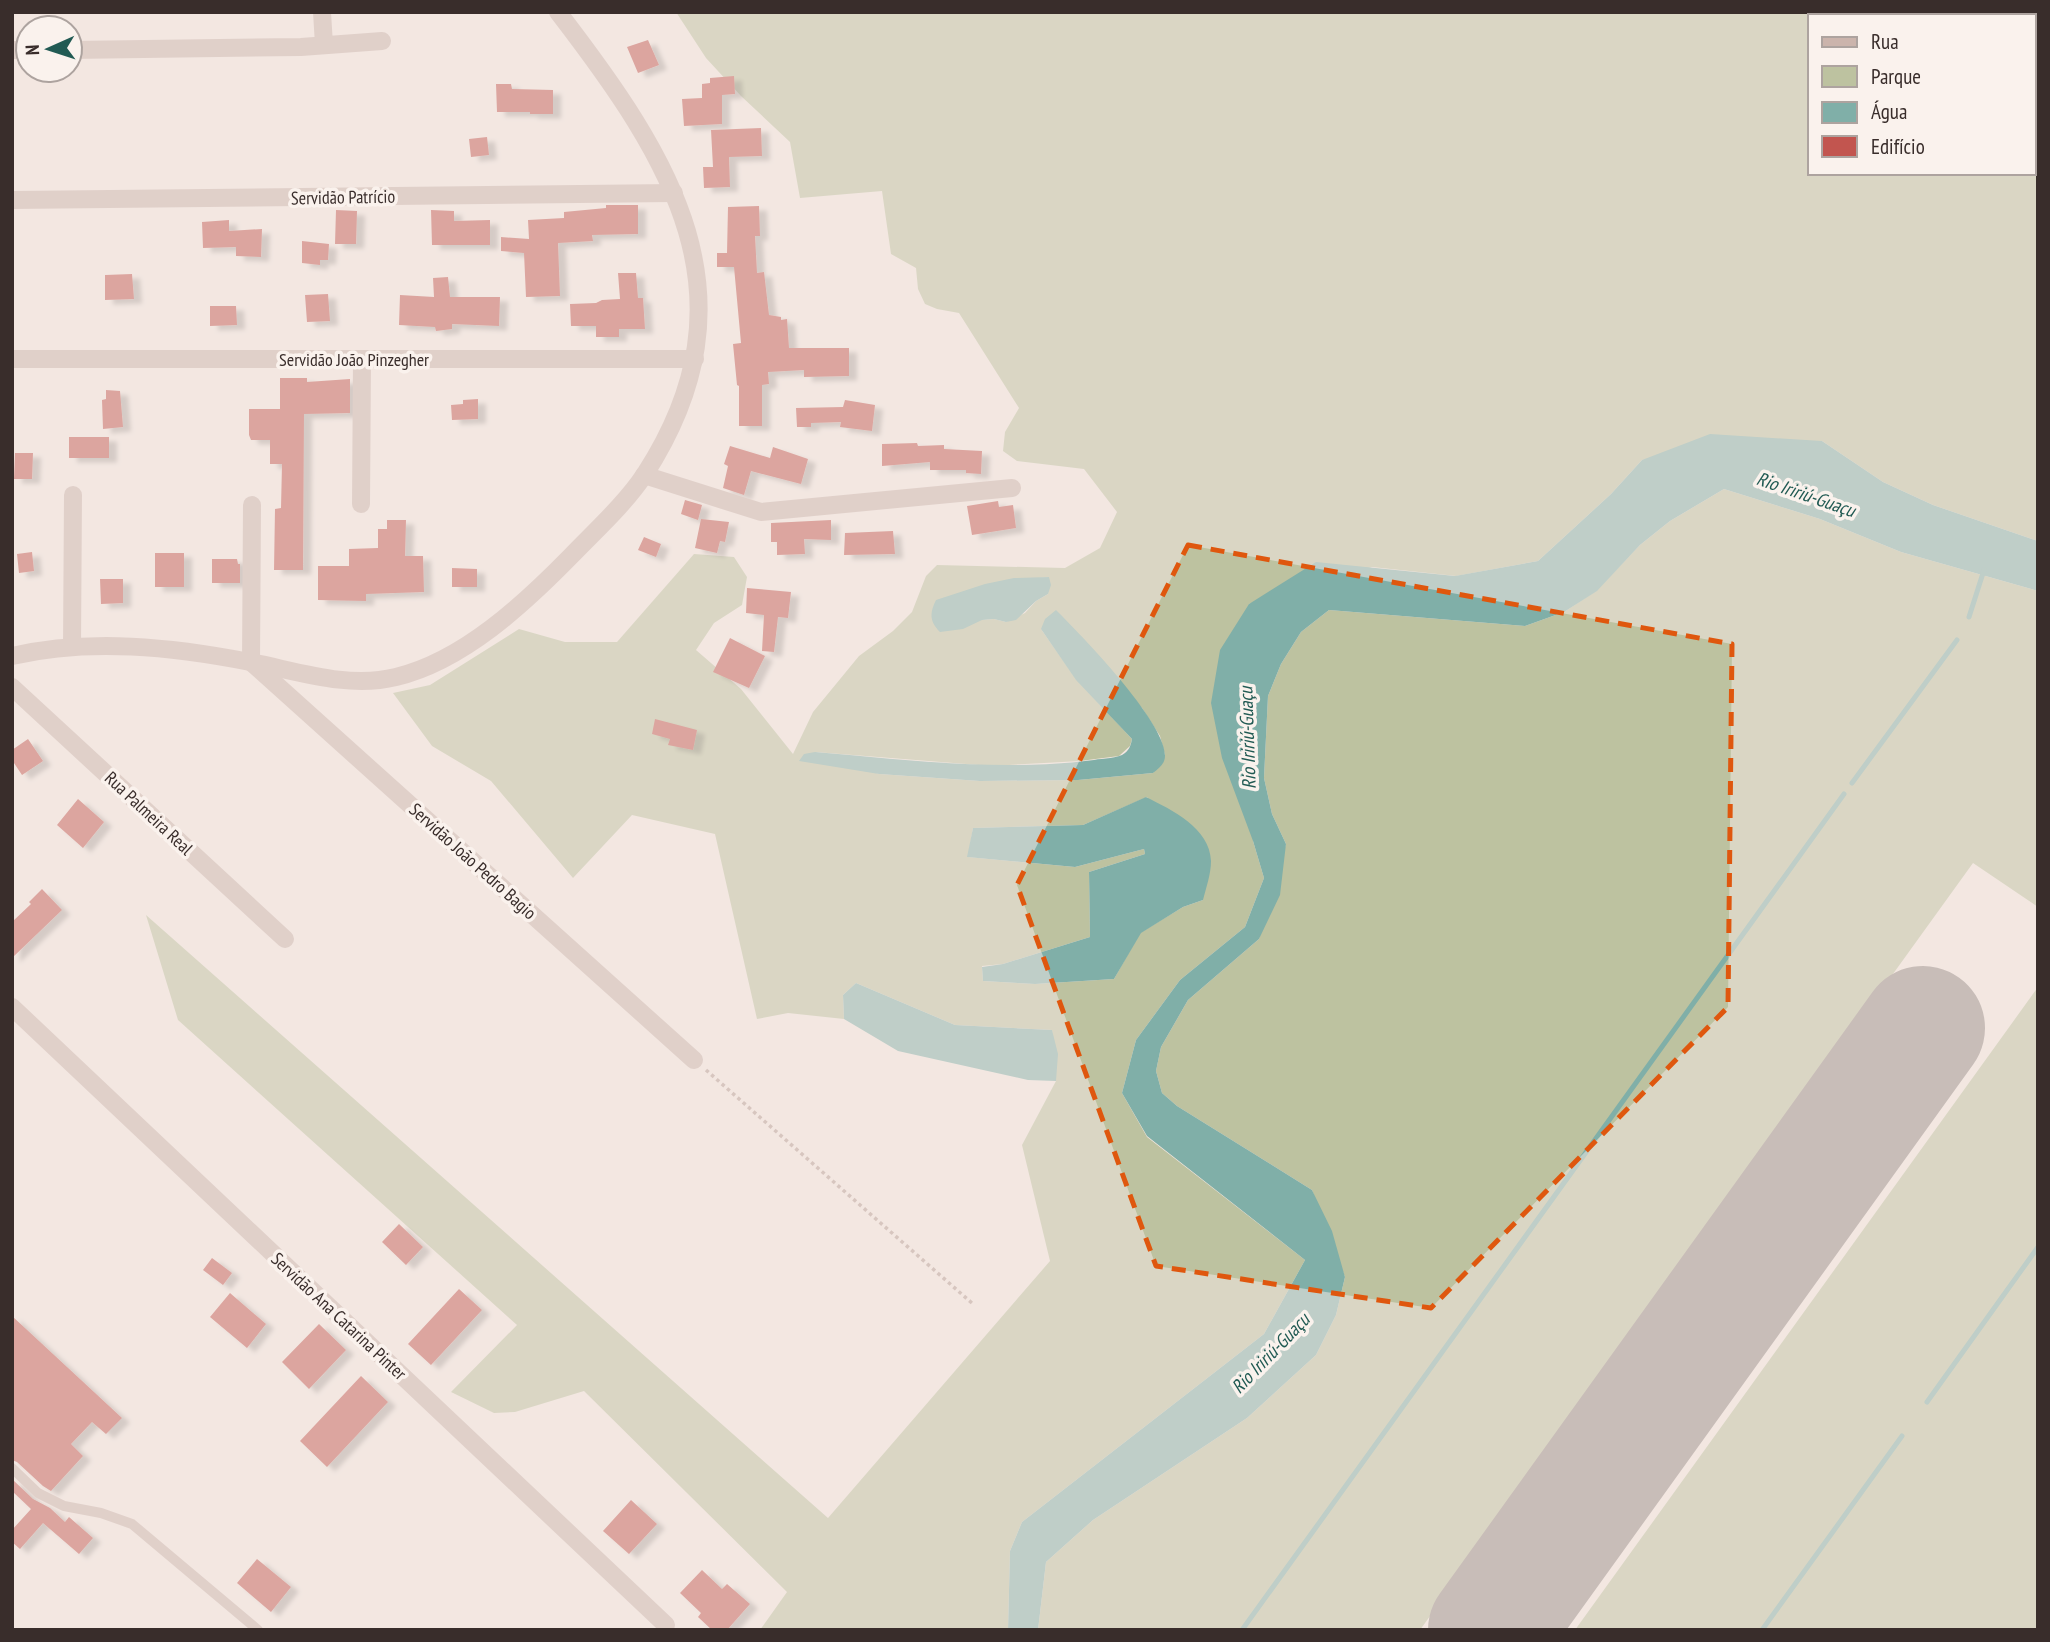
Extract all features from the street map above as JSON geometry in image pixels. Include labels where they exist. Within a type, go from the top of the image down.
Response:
[{"type":"street","points":[[322,12],[324,45]]},
{"type":"street","points":[[12,656],[72,647],[130,647],[193,651],[327,678],[364,681],[396,677],[426,667],[499,623],[541,587],[624,501],[644,475],[668,432],[685,392],[695,359],[699,321],[697,279],[688,234],[674,193],[643,133],[601,68],[558,12]]},
{"type":"street","points":[[84,50],[324,45],[382,41]]},
{"type":"street","name":"Servidão Patrício","points":[[12,200],[674,193]]},
{"type":"street","name":"Servidão João Pinzegher","points":[[12,359],[695,359]]},
{"type":"street","points":[[361,503],[362,359]]},
{"type":"street","points":[[644,475],[761,512],[1012,488]]},
{"type":"street","points":[[72,647],[73,495]]},
{"type":"street","points":[[251,662],[252,505]]},
{"type":"street","name":"Servidão João Pedro Bagio","points":[[251,662],[694,1059]]},
{"type":"street","name":"Rua Palmeira Real","points":[[12,687],[285,939]]},
{"type":"street","name":"Servidão Ana Catarina Pinter","points":[[12,1007],[666,1625]]},
{"type":"lane","points":[[12,1468],[38,1493],[64,1506],[101,1513],[132,1524],[258,1630]]},
{"type":"path","points":[[694,1059],[973,1304]]},
{"type":"highlighted area","points":[[1188,545],[1732,644],[1728,1007],[1431,1308],[1156,1266],[1017,885]]},
{"type":"green space","points":[[676,12],[2038,12],[2038,541],[1933,505],[1883,482],[1822,441],[1642,460],[1611,494],[1538,561],[1456,576],[1372,567],[1249,604],[1253,841],[1264,878],[1245,927],[1180,980],[1136,1040],[1122,1093],[1147,1137],[1305,1260],[1264,1334],[1022,1522],[1010,1551],[1008,1630],[760,1630],[787,1592],[584,1391],[515,1412],[494,1413],[451,1392],[517,1325],[178,1020],[146,915],[828,1518],[1050,1261],[1022,1145],[1056,1081],[1052,1030],[955,1025],[856,983],[843,995],[844,1019],[788,1013],[757,1019],[715,834],[632,815],[573,878],[491,781],[432,746],[393,693],[430,685],[519,629],[565,642],[617,642],[694,554],[734,557],[747,577],[742,605],[714,623],[696,650],[741,689],[793,754],[813,712],[859,656],[893,631],[912,612],[926,576],[937,565],[1065,568],[1100,548],[1117,512],[1084,469],[1017,461],[1003,451],[1005,432],[1019,408],[959,313],[925,304],[918,289],[916,268],[891,254],[882,191],[800,198],[790,142],[741,96],[706,58]],"holes":[[[1049,577],[1048,594],[1036,601],[1025,613],[1006,622],[982,620],[973,589],[998,582]],[[1041,629],[1142,708],[1160,736],[1165,755],[1153,773],[1078,780],[980,781],[879,774],[815,752],[991,766],[1119,756],[1130,746],[1132,739],[1076,679]],[[1147,797],[1203,900],[1183,907],[1140,933],[1114,979],[1035,984],[983,981],[982,966],[1003,964],[1090,937],[1089,872],[1145,854],[1144,849],[1075,867],[968,857],[973,828],[1083,825]]]},
{"type":"green space","points":[[1724,489],[1820,519],[1901,552],[2038,591],[2038,907],[1973,863],[1420,1630],[1038,1630],[1046,1562],[1093,1520],[1247,1418],[1316,1355],[1336,1315],[1345,1277],[1312,1190],[1177,1106],[1162,1093],[1156,1071],[1161,1047],[1188,1000],[1259,939],[1286,844],[1272,814],[1264,778],[1268,696],[1281,664],[1301,632],[1329,610],[1525,626],[1564,612],[1596,591],[1640,545],[1670,521]]},
{"type":"green space","points":[[2038,987],[2038,1630],[1575,1630]]},
{"type":"water","name":"Rio Iririú-Guaçu","points":[[1710,434],[1822,441],[1883,482],[1933,505],[2038,541],[2038,591],[1901,552],[1820,519],[1724,489],[1670,521],[1640,545],[1597,591],[1564,612],[1525,626],[1329,610],[1301,632],[1281,664],[1268,696],[1264,778],[1272,814],[1286,844],[1280,895],[1259,939],[1188,1000],[1161,1047],[1156,1071],[1162,1093],[1177,1106],[1312,1190],[1332,1231],[1345,1277],[1336,1315],[1316,1355],[1247,1418],[1093,1520],[1046,1562],[1038,1630],[1008,1630],[1010,1551],[1022,1522],[1264,1334],[1305,1260],[1147,1136],[1122,1093],[1136,1040],[1180,980],[1245,927],[1264,878],[1222,758],[1211,703],[1220,650],[1249,604],[1316,562],[1455,576],[1538,561],[1611,494],[1642,460]]},
{"type":"water","points":[[1049,577],[1051,585],[1048,594],[1036,601],[1016,620],[982,620],[963,629],[940,632],[932,621],[936,600],[1014,578]]},
{"type":"water","points":[[1056,610],[1138,701],[1152,722],[1162,741],[1165,756],[1163,764],[1153,773],[1078,780],[980,781],[879,774],[799,761],[804,754],[815,752],[989,765],[1059,763],[1122,755],[1129,748],[1132,739],[1076,680],[1041,629],[1045,619]]},
{"type":"water","points":[[1146,797],[1188,822],[1204,839],[1211,861],[1203,900],[1183,907],[1141,933],[1114,979],[1035,984],[983,981],[982,967],[1003,964],[1090,937],[1089,872],[1145,854],[1144,849],[1075,867],[967,857],[973,828],[1083,825]]},
{"type":"water","points":[[856,983],[955,1025],[1052,1030],[1058,1054],[1056,1081],[1028,1080],[898,1051],[844,1019],[843,995]]},
{"type":"building","points":[[648,40],[659,65],[638,73],[627,47]]},
{"type":"building","points":[[734,76],[735,94],[722,95],[722,124],[684,126],[682,99],[702,98],[702,84],[710,83],[710,78]]},
{"type":"building","points":[[496,84],[511,84],[512,89],[553,90],[553,114],[497,112]]},
{"type":"building","points":[[761,128],[762,156],[729,157],[730,187],[704,188],[703,167],[713,167],[711,130]]},
{"type":"building","points":[[487,137],[489,155],[471,157],[469,139]]},
{"type":"building","points":[[606,205],[638,205],[638,234],[592,235],[593,241],[558,243],[560,296],[526,297],[524,253],[501,251],[501,237],[529,239],[528,220],[564,218],[564,212],[606,208]]},
{"type":"building","points":[[759,206],[760,236],[755,236],[757,273],[764,272],[769,315],[781,317],[781,320],[787,319],[789,348],[849,348],[849,376],[804,377],[804,370],[768,372],[769,384],[762,385],[762,426],[739,426],[739,386],[733,344],[741,343],[734,267],[717,267],[717,253],[727,253],[728,207]]},
{"type":"building","points":[[336,210],[357,211],[356,244],[335,244]]},
{"type":"building","points":[[431,210],[454,211],[454,221],[490,220],[490,245],[432,245]]},
{"type":"building","points":[[229,220],[229,231],[262,229],[261,257],[236,256],[236,247],[203,248],[202,222]]},
{"type":"building","points":[[302,241],[329,244],[328,260],[320,260],[320,265],[302,263]]},
{"type":"building","points":[[618,273],[636,273],[638,298],[643,298],[645,329],[619,329],[619,337],[596,337],[596,326],[571,326],[570,304],[620,299]]},
{"type":"building","points":[[132,274],[134,299],[105,300],[105,275]]},
{"type":"building","points":[[448,277],[450,297],[500,297],[499,326],[452,324],[452,329],[436,331],[435,327],[399,325],[400,295],[434,297],[433,278]]},
{"type":"building","points":[[328,294],[330,321],[307,322],[305,295]]},
{"type":"building","points":[[210,306],[236,306],[237,325],[210,326]]},
{"type":"building","points":[[280,378],[307,378],[307,382],[350,379],[350,413],[304,414],[303,570],[274,570],[275,509],[281,508],[282,464],[270,464],[270,440],[251,440],[249,435],[249,409],[280,409]]},
{"type":"building","points":[[106,390],[120,391],[123,427],[103,429],[102,400],[106,399]]},
{"type":"building","points":[[478,399],[478,419],[452,420],[451,405],[463,404],[463,400]]},
{"type":"building","points":[[845,400],[875,405],[872,431],[840,427],[841,422],[811,423],[811,427],[797,427],[796,408],[843,407]]},
{"type":"building","points":[[69,437],[109,437],[109,458],[69,458]]},
{"type":"building","points":[[917,443],[918,446],[944,445],[944,449],[982,451],[981,474],[966,473],[966,470],[930,470],[930,462],[882,466],[882,444]]},
{"type":"building","points":[[730,446],[770,458],[773,447],[808,459],[801,484],[751,471],[744,495],[723,488],[728,466],[724,464]]},
{"type":"building","points":[[15,453],[33,453],[32,479],[14,479]]},
{"type":"building","points":[[685,500],[702,505],[698,520],[681,514]]},
{"type":"building","points":[[998,501],[999,507],[1013,505],[1016,528],[972,535],[967,506]]},
{"type":"building","points":[[701,519],[729,522],[725,542],[720,541],[717,553],[695,548]]},
{"type":"building","points":[[387,520],[406,520],[405,556],[423,556],[424,592],[366,594],[366,601],[318,600],[318,566],[349,566],[349,549],[378,548],[378,529],[387,529]]},
{"type":"building","points":[[831,520],[831,540],[804,539],[805,554],[777,555],[777,542],[771,542],[771,523]]},
{"type":"building","points":[[893,531],[895,554],[844,555],[845,533]]},
{"type":"building","points":[[644,537],[661,544],[656,557],[638,550]]},
{"type":"building","points":[[32,552],[34,571],[19,573],[17,554]]},
{"type":"building","points":[[155,553],[184,553],[184,587],[155,587]]},
{"type":"building","points":[[212,559],[237,559],[240,564],[240,583],[212,583]]},
{"type":"building","points":[[452,568],[477,569],[477,587],[452,587]]},
{"type":"building","points":[[100,579],[123,579],[123,603],[101,604]]},
{"type":"building","points":[[747,588],[791,592],[788,618],[778,617],[774,652],[762,651],[764,615],[746,613]]},
{"type":"building","points":[[730,638],[765,656],[749,688],[713,672]]},
{"type":"building","points":[[655,719],[697,730],[693,750],[668,745],[670,739],[652,734]]},
{"type":"building","points":[[28,739],[43,761],[22,775],[12,760],[12,750]]},
{"type":"building","points":[[78,799],[104,822],[83,848],[57,825]]},
{"type":"building","points":[[42,889],[62,910],[12,958],[12,922]]},
{"type":"building","points":[[399,1224],[423,1247],[406,1265],[382,1242]]},
{"type":"building","points":[[212,1258],[232,1273],[223,1285],[203,1270]]},
{"type":"building","points":[[459,1289],[482,1310],[431,1365],[408,1344]]},
{"type":"building","points":[[230,1293],[266,1324],[247,1348],[210,1317]]},
{"type":"building","points":[[12,1316],[122,1418],[106,1434],[92,1422],[71,1444],[83,1456],[51,1491],[12,1460]]},
{"type":"building","points":[[319,1324],[346,1350],[309,1389],[282,1362]]},
{"type":"building","points":[[361,1376],[388,1402],[327,1467],[300,1441]]},
{"type":"building","points":[[12,1479],[33,1499],[50,1508],[65,1522],[69,1517],[93,1538],[79,1554],[43,1523],[20,1549],[12,1542],[12,1530],[31,1509],[12,1491]]},
{"type":"building","points":[[631,1500],[657,1524],[629,1554],[603,1531]]},
{"type":"building","points":[[257,1559],[291,1587],[271,1612],[237,1583]]},
{"type":"building","points":[[702,1570],[722,1589],[727,1584],[750,1604],[727,1630],[712,1630],[698,1617],[701,1613],[680,1593]]},
{"type":"waterway","points":[[1969,617],[1984,570]]},
{"type":"waterway","points":[[1852,783],[1957,640]]},
{"type":"waterway","points":[[1242,1630],[1844,794]]},
{"type":"waterway","points":[[1927,1402],[2038,1247]]},
{"type":"waterway","points":[[1762,1630],[1902,1436]]},
{"type":"runway","points":[[1490,1630],[1923,1028]]}]
